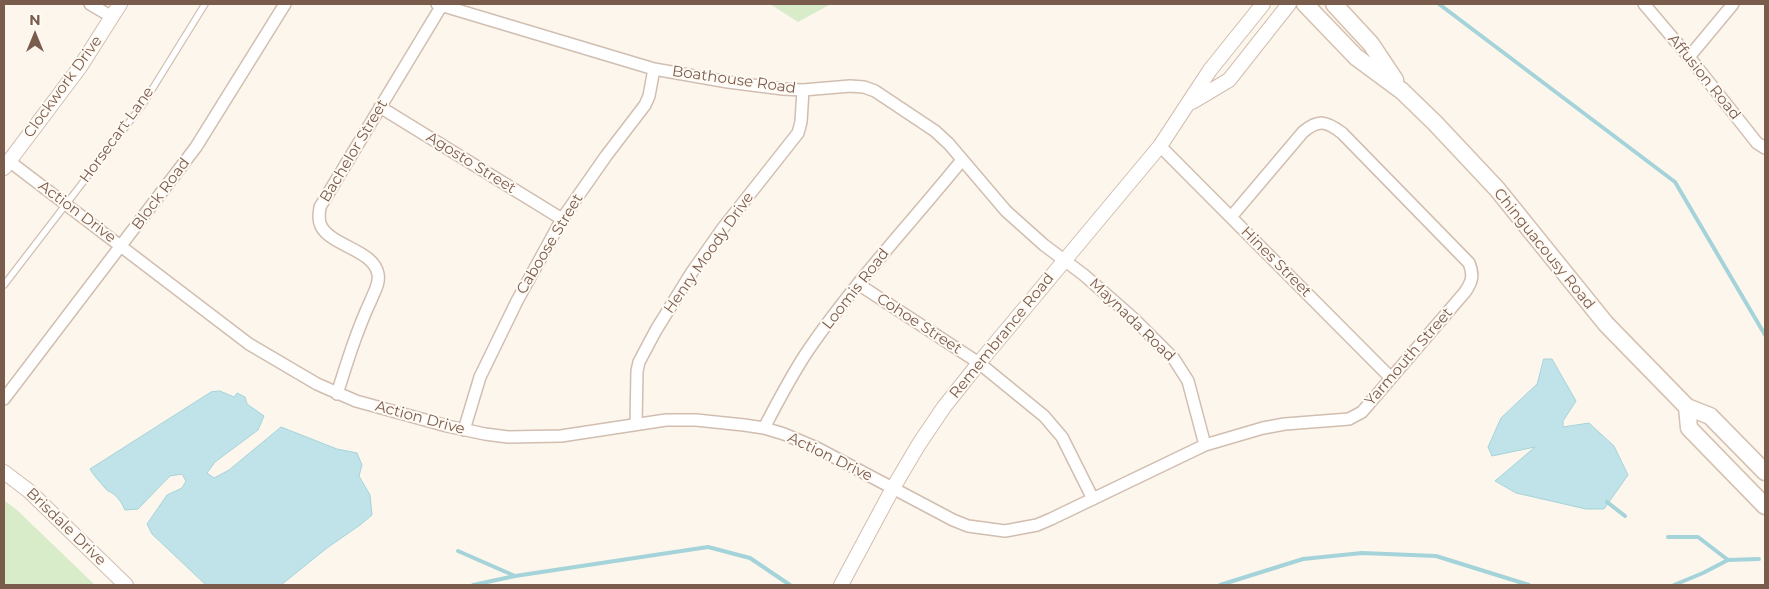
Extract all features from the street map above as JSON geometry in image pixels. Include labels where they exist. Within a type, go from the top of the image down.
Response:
[{"type":"main road","name":"Chinguacousy Road","points":[[1305,4],[1356,57],[1402,91],[1435,123],[1497,189],[1606,324],[1687,407],[1710,416],[1765,472]]},
{"type":"main road","name":"Chinguacousy Road","points":[[1334,4],[1371,44],[1402,91]]},
{"type":"main road","points":[[1687,407],[1689,428],[1765,506]]},
{"type":"street","points":[[90,4],[112,17]]},
{"type":"street","name":"Clockwork Drive","points":[[6,164],[80,67],[120,4]]},
{"type":"street","name":"Block Road","points":[[4,399],[196,147],[285,4]]},
{"type":"street","name":"Remembrance Road","points":[[841,585],[919,444],[979,363],[1160,146],[1210,70],[1263,4]]},
{"type":"street","name":"Remembrance Road","points":[[1189,103],[1229,80],[1289,4]]},
{"type":"street","name":"Affusion Road","points":[[1644,4],[1757,143],[1765,148]]},
{"type":"street","points":[[1689,57],[1733,4]]},
{"type":"street","name":"Boathouse Road","points":[[439,5],[654,69],[728,82],[783,89],[803,90],[850,86],[864,87],[875,91],[935,131],[1006,212],[1064,260]]},
{"type":"street","name":"Bachelor Street","points":[[337,394],[358,327],[374,294],[379,276],[376,267],[370,260],[327,233],[321,226],[318,216],[320,207],[439,5]]},
{"type":"street","name":"Caboose Street","points":[[464,430],[480,377],[502,330],[562,219],[606,156],[645,106],[649,96],[654,69]]},
{"type":"street","name":"Henry Moody Drive","points":[[636,424],[636,371],[644,351],[692,272],[798,133],[801,122],[803,90]]},
{"type":"street","name":"Agosto Street","points":[[380,107],[562,219]]},
{"type":"street","name":"Yarmouth Street","points":[[893,488],[952,520],[968,526],[1005,531],[1036,525],[1205,445],[1285,424],[1357,417],[1465,292],[1472,278],[1472,270],[1469,263],[1342,133],[1331,125],[1321,122],[1312,125],[1303,132],[1231,216]]},
{"type":"street","name":"Hines Street","points":[[1160,146],[1391,378]]},
{"type":"street","name":"Loomis Road","points":[[764,428],[789,381],[809,350],[858,284],[962,160]]},
{"type":"street","name":"Action Drive","points":[[6,164],[66,204],[249,344],[317,384],[356,401],[464,430],[508,437],[561,436],[666,420],[722,421],[764,428],[817,448],[893,488]]},
{"type":"street","name":"Maynada Road","points":[[1064,260],[1134,319],[1174,359],[1188,382],[1205,445]]},
{"type":"street","name":"Cohoe Street","points":[[858,284],[979,363],[1044,416],[1062,438],[1093,499]]},
{"type":"street","name":"Brisdale Drive","points":[[4,472],[29,491],[126,585]]},
{"type":"lane","name":"Horsecart Lane","points":[[4,285],[142,104],[205,4]]},
{"type":"green space","points":[[770,4],[831,4],[798,22]]},
{"type":"green space","points":[[4,500],[18,511],[95,585],[4,585]]},
{"type":"water","points":[[1544,359],[1552,359],[1576,401],[1563,421],[1563,427],[1589,423],[1614,446],[1628,475],[1604,509],[1586,509],[1516,493],[1495,481],[1535,447],[1492,456],[1488,447],[1501,418],[1537,384]]},
{"type":"water","points":[[220,391],[234,397],[237,393],[245,397],[247,404],[264,416],[258,430],[215,462],[207,473],[214,478],[229,470],[281,427],[337,449],[357,453],[362,465],[359,476],[370,495],[372,515],[281,585],[206,585],[152,534],[147,524],[167,495],[182,488],[186,481],[182,474],[170,476],[138,509],[125,510],[118,498],[106,489],[90,469],[211,392]]},
{"type":"waterway","points":[[1439,4],[1675,182],[1765,335]]},
{"type":"waterway","points":[[1607,502],[1625,516]]},
{"type":"waterway","points":[[1668,537],[1698,537],[1728,560]]},
{"type":"waterway","points":[[473,585],[515,576],[708,547],[750,558],[790,585]]},
{"type":"waterway","points":[[458,551],[515,576]]},
{"type":"waterway","points":[[1220,585],[1303,559],[1362,553],[1436,556],[1529,585]]},
{"type":"waterway","points":[[1674,585],[1728,560],[1759,559]]}]
